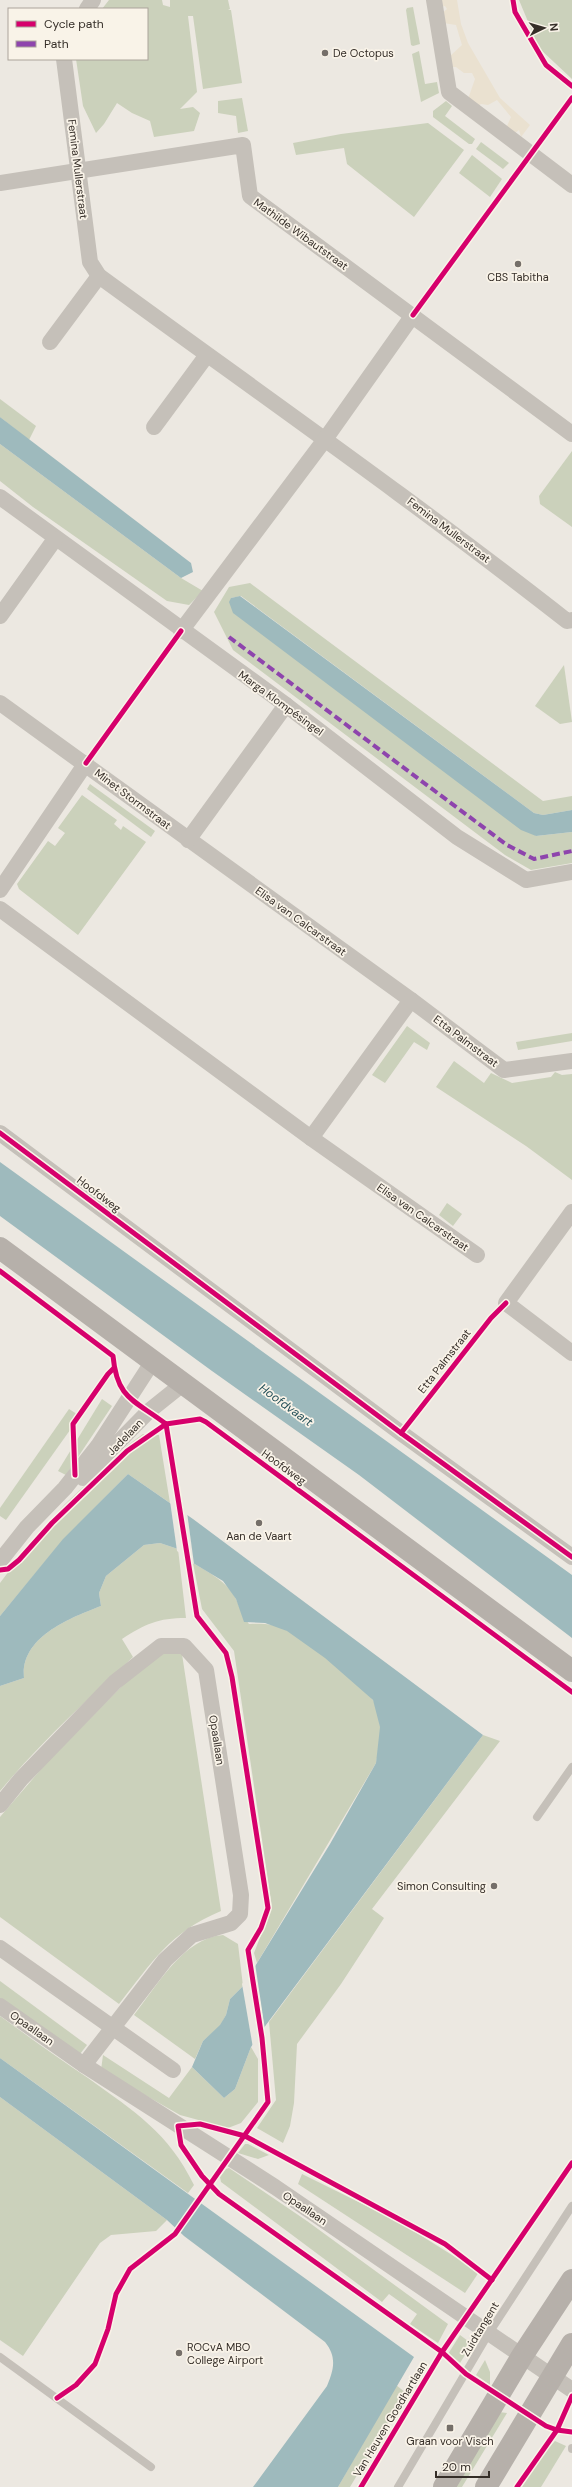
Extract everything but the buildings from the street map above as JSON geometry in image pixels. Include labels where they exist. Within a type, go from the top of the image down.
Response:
[{"type":"street","points":[[434,0],[449,92],[572,185]]},
{"type":"street","name":"Femina Mullerstraat","points":[[64,60],[90,262],[99,276],[207,355],[326,438],[471,546],[567,621],[572,620]]},
{"type":"street","name":"Mathilde Wibautstraat","points":[[0,184],[243,145],[250,196],[572,434]]},
{"type":"street","points":[[50,342],[99,276]]},
{"type":"street","points":[[181,631],[326,438],[413,315]]},
{"type":"street","points":[[154,427],[207,355]]},
{"type":"street","name":"Marga Klompésingel","points":[[0,497],[181,631],[286,705],[457,837],[526,880],[572,872]]},
{"type":"street","points":[[0,616],[55,539]]},
{"type":"street","name":"Minet Stormstraat","points":[[0,703],[86,763],[188,840]]},
{"type":"street","points":[[188,840],[286,705]]},
{"type":"street","points":[[0,890],[86,763]]},
{"type":"street","name":"Elisa van Calcarstraat","points":[[188,840],[411,1000]]},
{"type":"street","name":"Elisa van Calcarstraat","points":[[0,909],[311,1138],[477,1255]]},
{"type":"street","points":[[311,1138],[411,1000]]},
{"type":"street","name":"Etta Palmstraat","points":[[411,1000],[504,1070],[572,1061]]},
{"type":"street","name":"Hoofdweg","points":[[0,1133],[401,1433],[572,1557]]},
{"type":"street","points":[[572,1212],[506,1303],[572,1353]]},
{"type":"street","name":"Hoofdweg","points":[[0,1248],[572,1671]]},
{"type":"street","name":"Jadelaan","points":[[0,1561],[27,1527],[65,1488],[98,1446],[153,1361]]},
{"type":"street","name":"Jadelaan","points":[[65,1488],[81,1480],[149,1411],[184,1383]]},
{"type":"street","name":"Opaallaan","points":[[0,1805],[21,1779],[115,1682],[161,1646],[184,1646],[206,1670],[241,1895],[240,1914],[231,1923],[192,1935],[165,1960],[84,2065]]},
{"type":"street","points":[[0,1948],[112,2029],[173,2070]]},
{"type":"street","name":"Opaallaan","points":[[0,2006],[84,2065],[275,2187],[522,2356]]},
{"type":"street","points":[[444,2487],[522,2356],[572,2280]]},
{"type":"street","points":[[486,2487],[572,2344]]},
{"type":"street","points":[[522,2356],[572,2390]]},
{"type":"lane","points":[[537,1817],[572,1767]]},
{"type":"lane","name":"Zuidtangent","points":[[398,2487],[489,2333],[572,2206]]},
{"type":"lane","points":[[0,2357],[151,2467]]},
{"type":"green space","points":[[109,0],[162,0],[163,5],[170,7],[170,0],[228,0],[230,9],[228,10],[231,10],[242,83],[203,89],[193,16],[188,16],[197,92],[180,109],[193,107],[200,113],[194,131],[154,137],[150,121],[132,113],[117,103],[104,124],[96,133],[83,106],[76,60],[148,60],[148,8],[103,8]]},
{"type":"green space","points":[[519,0],[572,0],[572,79],[539,48]]},
{"type":"green space","points":[[413,7],[420,44],[413,46],[411,45],[406,10],[407,8]]},
{"type":"green space","points":[[419,51],[425,84],[437,82],[439,93],[421,102],[412,54]]},
{"type":"green space","points":[[242,98],[248,131],[238,133],[236,116],[218,113],[218,101]]},
{"type":"green space","points":[[446,101],[452,106],[445,116],[475,139],[472,144],[469,144],[433,117],[433,111]]},
{"type":"green space","points":[[428,123],[464,150],[414,217],[347,164],[344,148],[296,155],[293,143],[341,134]]},
{"type":"green space","points":[[481,142],[509,163],[503,169],[476,149]]},
{"type":"green space","points":[[472,155],[502,179],[490,197],[459,173]]},
{"type":"green space","points":[[0,399],[36,426],[29,440],[0,417]]},
{"type":"green space","points":[[0,444],[181,578],[203,591],[189,605],[167,601],[33,507],[0,481]]},
{"type":"green space","points":[[572,451],[572,527],[540,504],[539,496]]},
{"type":"green space","points":[[250,583],[543,801],[572,796],[572,810],[543,815],[534,813],[241,596],[231,598],[536,836],[572,832],[572,863],[531,870],[505,855],[233,650],[214,612],[229,587]]},
{"type":"green space","points":[[564,665],[572,722],[560,724],[535,706]]},
{"type":"green space","points":[[90,784],[155,831],[151,837],[87,789]]},
{"type":"green space","points":[[82,795],[117,820],[114,824],[121,830],[123,826],[146,842],[78,935],[19,889],[17,884],[48,841],[55,846],[65,833],[58,828]]},
{"type":"green space","points":[[407,1026],[430,1043],[427,1050],[414,1042],[385,1083],[372,1075]]},
{"type":"green space","points":[[572,1033],[572,1041],[518,1050],[516,1042]]},
{"type":"green space","points":[[454,1061],[484,1083],[491,1073],[512,1083],[551,1077],[555,1072],[562,1075],[572,1074],[572,1180],[526,1146],[436,1087]]},
{"type":"green space","points":[[447,1203],[462,1214],[453,1226],[439,1215]]},
{"type":"green space","points":[[102,1399],[112,1406],[66,1475],[58,1471]]},
{"type":"green space","points":[[69,1409],[80,1416],[6,1520],[0,1516],[0,1508]]},
{"type":"green space","points":[[143,1434],[159,1435],[170,1503],[128,1474],[63,1540],[0,1616],[0,1583],[34,1538],[65,1504],[128,1445]]},
{"type":"green space","points":[[160,1543],[178,1549],[186,1618],[167,1619],[152,1623],[138,1629],[122,1639],[133,1657],[48,1738],[0,1791],[0,1686],[24,1678],[25,1664],[30,1651],[38,1640],[49,1631],[62,1623],[101,1606],[99,1593],[106,1576],[144,1545]]},
{"type":"green space","points":[[193,1563],[217,1578],[228,1587],[249,1624],[274,1625],[288,1631],[307,1644],[358,1684],[373,1700],[379,1715],[380,1739],[376,1763],[257,1963],[254,1953],[272,1907],[234,1651],[202,1609]]},
{"type":"green space","points":[[158,1654],[182,1654],[221,1911],[188,1929],[175,1939],[153,1961],[119,2004],[0,1917],[0,1817],[49,1760],[140,1668]]},
{"type":"green space","points":[[483,1735],[500,1741],[372,1909],[384,1918],[341,1984],[297,2044],[294,2103],[290,2126],[283,2143],[257,2128],[276,2100],[269,2022]]},
{"type":"green space","points":[[223,1935],[238,1944],[243,1986],[230,1999],[226,2015],[220,2026],[203,2041],[195,2059],[134,2015],[172,1965],[183,1954],[195,1945],[209,1938]]},
{"type":"green space","points":[[0,1981],[87,2045],[80,2054],[0,1998]]},
{"type":"green space","points":[[0,2016],[88,2078],[149,2124],[173,2151],[184,2167],[194,2185],[188,2193],[0,2058]]},
{"type":"green space","points":[[251,2047],[258,2059],[258,2102],[241,2123],[228,2128],[180,2115],[101,2070],[103,2055],[169,2098],[192,2067],[224,2098],[235,2089]]},
{"type":"green space","points":[[0,2097],[167,2220],[156,2231],[111,2235],[100,2243],[23,2356],[0,2340]]},
{"type":"green space","points":[[245,2144],[248,2144],[269,2155],[258,2159],[238,2153]]},
{"type":"green space","points":[[229,2168],[307,2221],[448,2324],[438,2343],[410,2324],[417,2314],[389,2294],[382,2302],[221,2182],[220,2177],[226,2169]]},
{"type":"green space","points":[[302,2174],[401,2223],[479,2272],[465,2293],[298,2184]]},
{"type":"green space","points":[[460,2335],[472,2344],[460,2363],[448,2354]]},
{"type":"green space","points":[[485,2360],[490,2372],[490,2385],[476,2375]]},
{"type":"green space","points":[[396,2385],[406,2393],[350,2487],[338,2487]]},
{"type":"green space","points":[[499,2412],[507,2413],[462,2487],[455,2487]]},
{"type":"green space","points":[[555,2441],[566,2446],[541,2487],[522,2487],[535,2463]]},
{"type":"shaded area","points":[[440,0],[457,0],[461,24],[468,43],[500,98],[530,125],[521,137],[519,130],[515,133],[507,126],[511,117],[497,100],[488,105],[481,104],[478,106],[468,99],[475,79],[472,73],[464,73],[456,67],[450,67],[449,57],[462,45],[456,25],[443,23],[442,13],[447,9],[445,6],[441,7]]},
{"type":"water","points":[[0,417],[191,563],[193,572],[181,578],[0,444]]},
{"type":"water","points":[[240,596],[534,813],[543,815],[572,810],[572,832],[536,836],[521,830],[233,613],[229,602],[231,598]]},
{"type":"water","name":"Hoofdvaart","points":[[0,1162],[572,1575],[572,1638],[359,1475],[212,1371],[0,1216]]},
{"type":"water","points":[[128,1474],[193,1519],[483,1735],[266,2025],[251,2047],[235,2089],[224,2098],[192,2067],[203,2041],[220,2025],[226,2015],[230,1999],[243,1986],[330,1844],[376,1763],[380,1727],[373,1700],[325,1658],[287,1631],[265,1623],[244,1622],[236,1599],[223,1581],[193,1563],[178,1549],[160,1543],[144,1545],[106,1576],[99,1593],[101,1606],[62,1623],[49,1631],[38,1640],[30,1651],[25,1664],[24,1678],[0,1686],[0,1616],[63,1539]]},
{"type":"water","points":[[0,2058],[414,2357],[338,2487],[253,2487],[327,2386],[333,2369],[333,2358],[325,2342],[184,2236],[167,2220],[0,2097]]},
{"type":"pier","points":[[170,1501],[187,1512],[194,1564],[177,1551]]},
{"type":"pier","points":[[255,1963],[265,2030],[253,2048],[242,1984]]},
{"type":"marked path","points":[[229,637],[507,845],[534,859],[572,851]]},
{"type":"cycle path","points":[[513,0],[515,12],[546,65],[572,86]]},
{"type":"cycle path","points":[[413,315],[572,98]]},
{"type":"cycle path","points":[[86,763],[181,631]]},
{"type":"cycle path","points":[[0,1133],[401,1433],[572,1557]]},
{"type":"cycle path","points":[[0,1271],[113,1356],[115,1371],[123,1391],[137,1404],[166,1424],[200,1419],[206,1422],[572,1692]]},
{"type":"cycle path","points":[[401,1433],[491,1318],[506,1303]]},
{"type":"cycle path","points":[[75,1475],[73,1424],[108,1374],[114,1368]]},
{"type":"cycle path","points":[[0,1570],[8,1569],[19,1560],[52,1523],[127,1451],[166,1424],[197,1616],[226,1653],[232,1677],[268,1908],[261,1928],[248,1950],[262,2038],[268,2102],[175,2234],[130,2269],[116,2294],[108,2329],[95,2364],[76,2385],[57,2398]]},
{"type":"cycle path","points":[[492,2280],[445,2244],[245,2136],[200,2124],[178,2126],[181,2145],[202,2176],[219,2194],[442,2352],[466,2374],[546,2426],[557,2430],[572,2432]]},
{"type":"cycle path","name":"Van Heuven Goedhartlaan","points":[[361,2487],[442,2352],[572,2163]]},
{"type":"cycle path","points":[[517,2487],[557,2430],[572,2396]]},
{"type":"place","name":"De Octopus","points":[[325,53]]},
{"type":"place","name":"CBS Tabitha","points":[[518,264]]},
{"type":"place","name":"Aan de Vaart","points":[[259,1523]]},
{"type":"place","name":"Simon Consulting","points":[[494,1886]]},
{"type":"place","name":"ROCvA MBO College Airport","points":[[179,2353]]},
{"type":"place","name":"Graan voor Visch","points":[[450,2428]]}]
